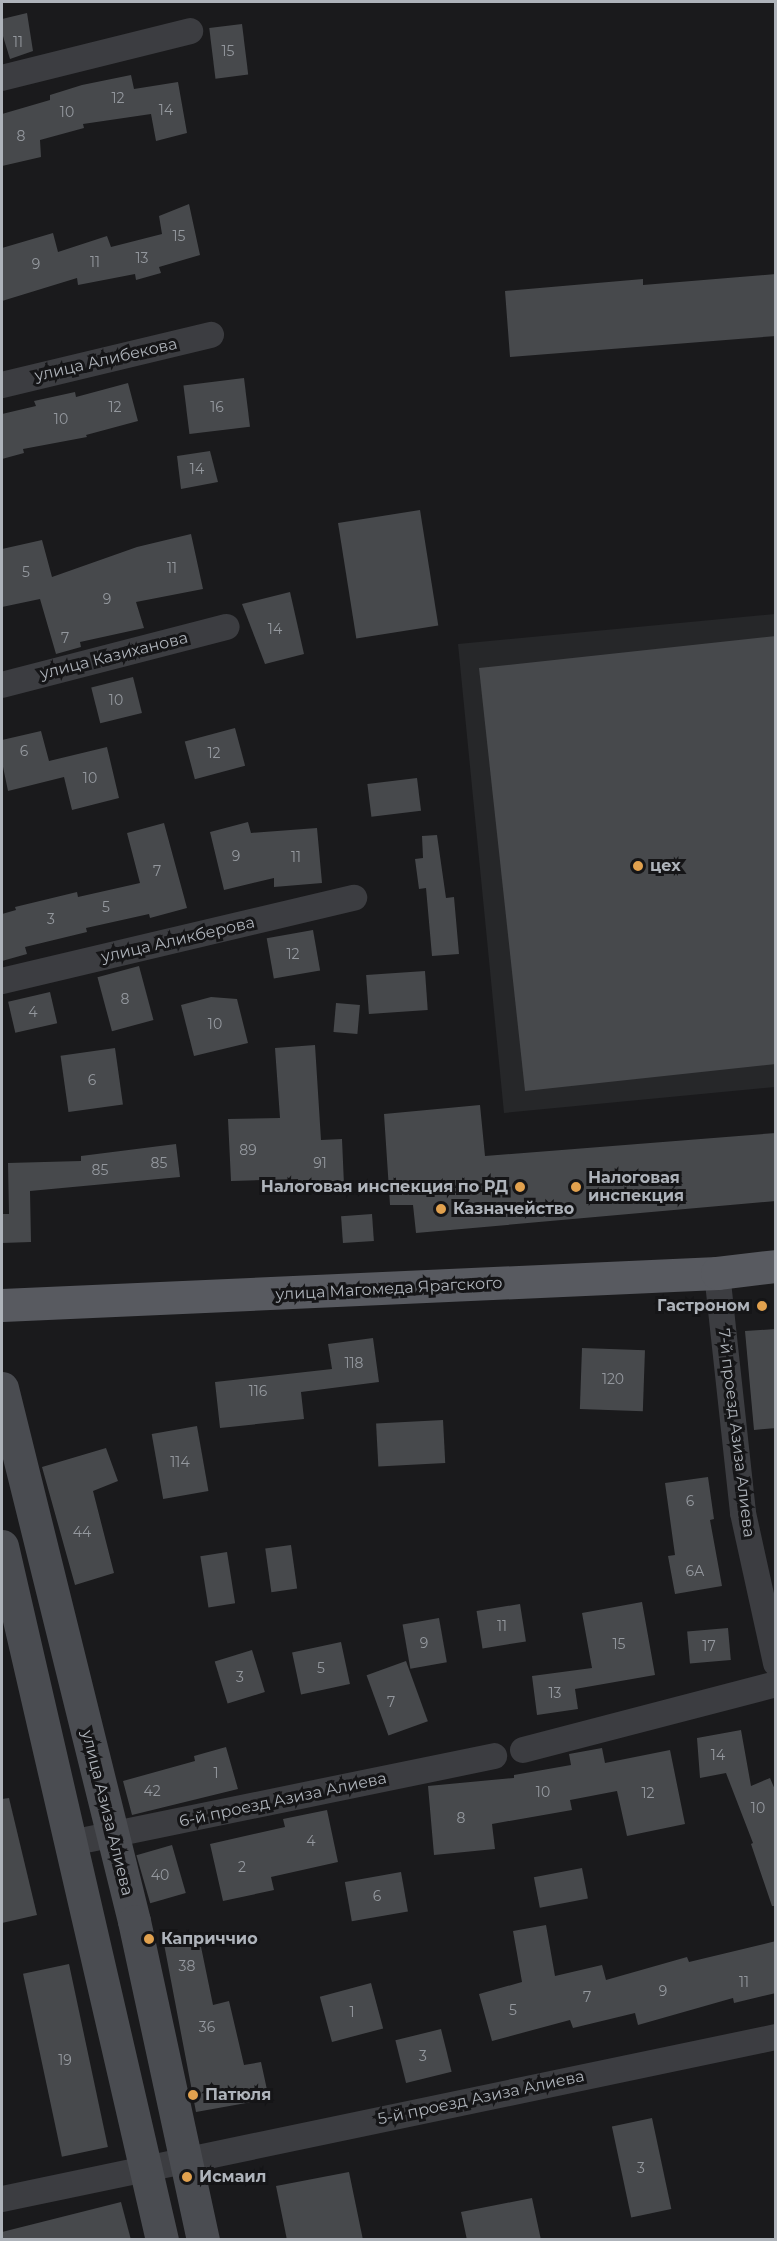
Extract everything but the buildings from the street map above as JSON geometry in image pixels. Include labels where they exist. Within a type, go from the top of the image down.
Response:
[{"type":"main road","name":"улица Магомеда Ярагского","points":[[2,1305],[717,1273],[776,1266]]},
{"type":"main road","name":"улица Азиза Алиева","points":[[2,1388],[134,1921],[203,2240]]},
{"type":"main road","points":[[2,1546],[162,2240]]},
{"type":"street","points":[[2,78],[190,31]]},
{"type":"street","name":"улица Алибекова","points":[[2,385],[211,335]]},
{"type":"street","name":"улица Казиханова","points":[[2,685],[227,627]]},
{"type":"street","name":"улица Аликберова","points":[[2,981],[354,898]]},
{"type":"street","name":"7-й проезд Азиза Алиева","points":[[717,1273],[744,1513],[776,1663]]},
{"type":"street","points":[[523,1750],[776,1684]]},
{"type":"street","name":"6-й проезд Азиза Алиева","points":[[71,1844],[495,1756]]},
{"type":"street","name":"5-й проезд Азиза Алиева","points":[[2,2199],[776,2037]]},
{"type":"shaded area","name":"цех","points":[[775,614],[775,1087],[504,1113],[458,644]]},
{"type":"place","name":"цех","points":[[638,866]]},
{"type":"place","name":"Налоговая инспекция по РД","points":[[520,1187]]},
{"type":"place","name":"Налоговая инспекция","points":[[576,1187]]},
{"type":"place","name":"Казначейство","points":[[441,1209]]},
{"type":"place","name":"Гастроном","points":[[762,1306]]},
{"type":"place","name":"Каприччио","points":[[149,1939]]},
{"type":"place","name":"Патюля","points":[[193,2095]]},
{"type":"place","name":"Исмаил","points":[[187,2177]]}]
